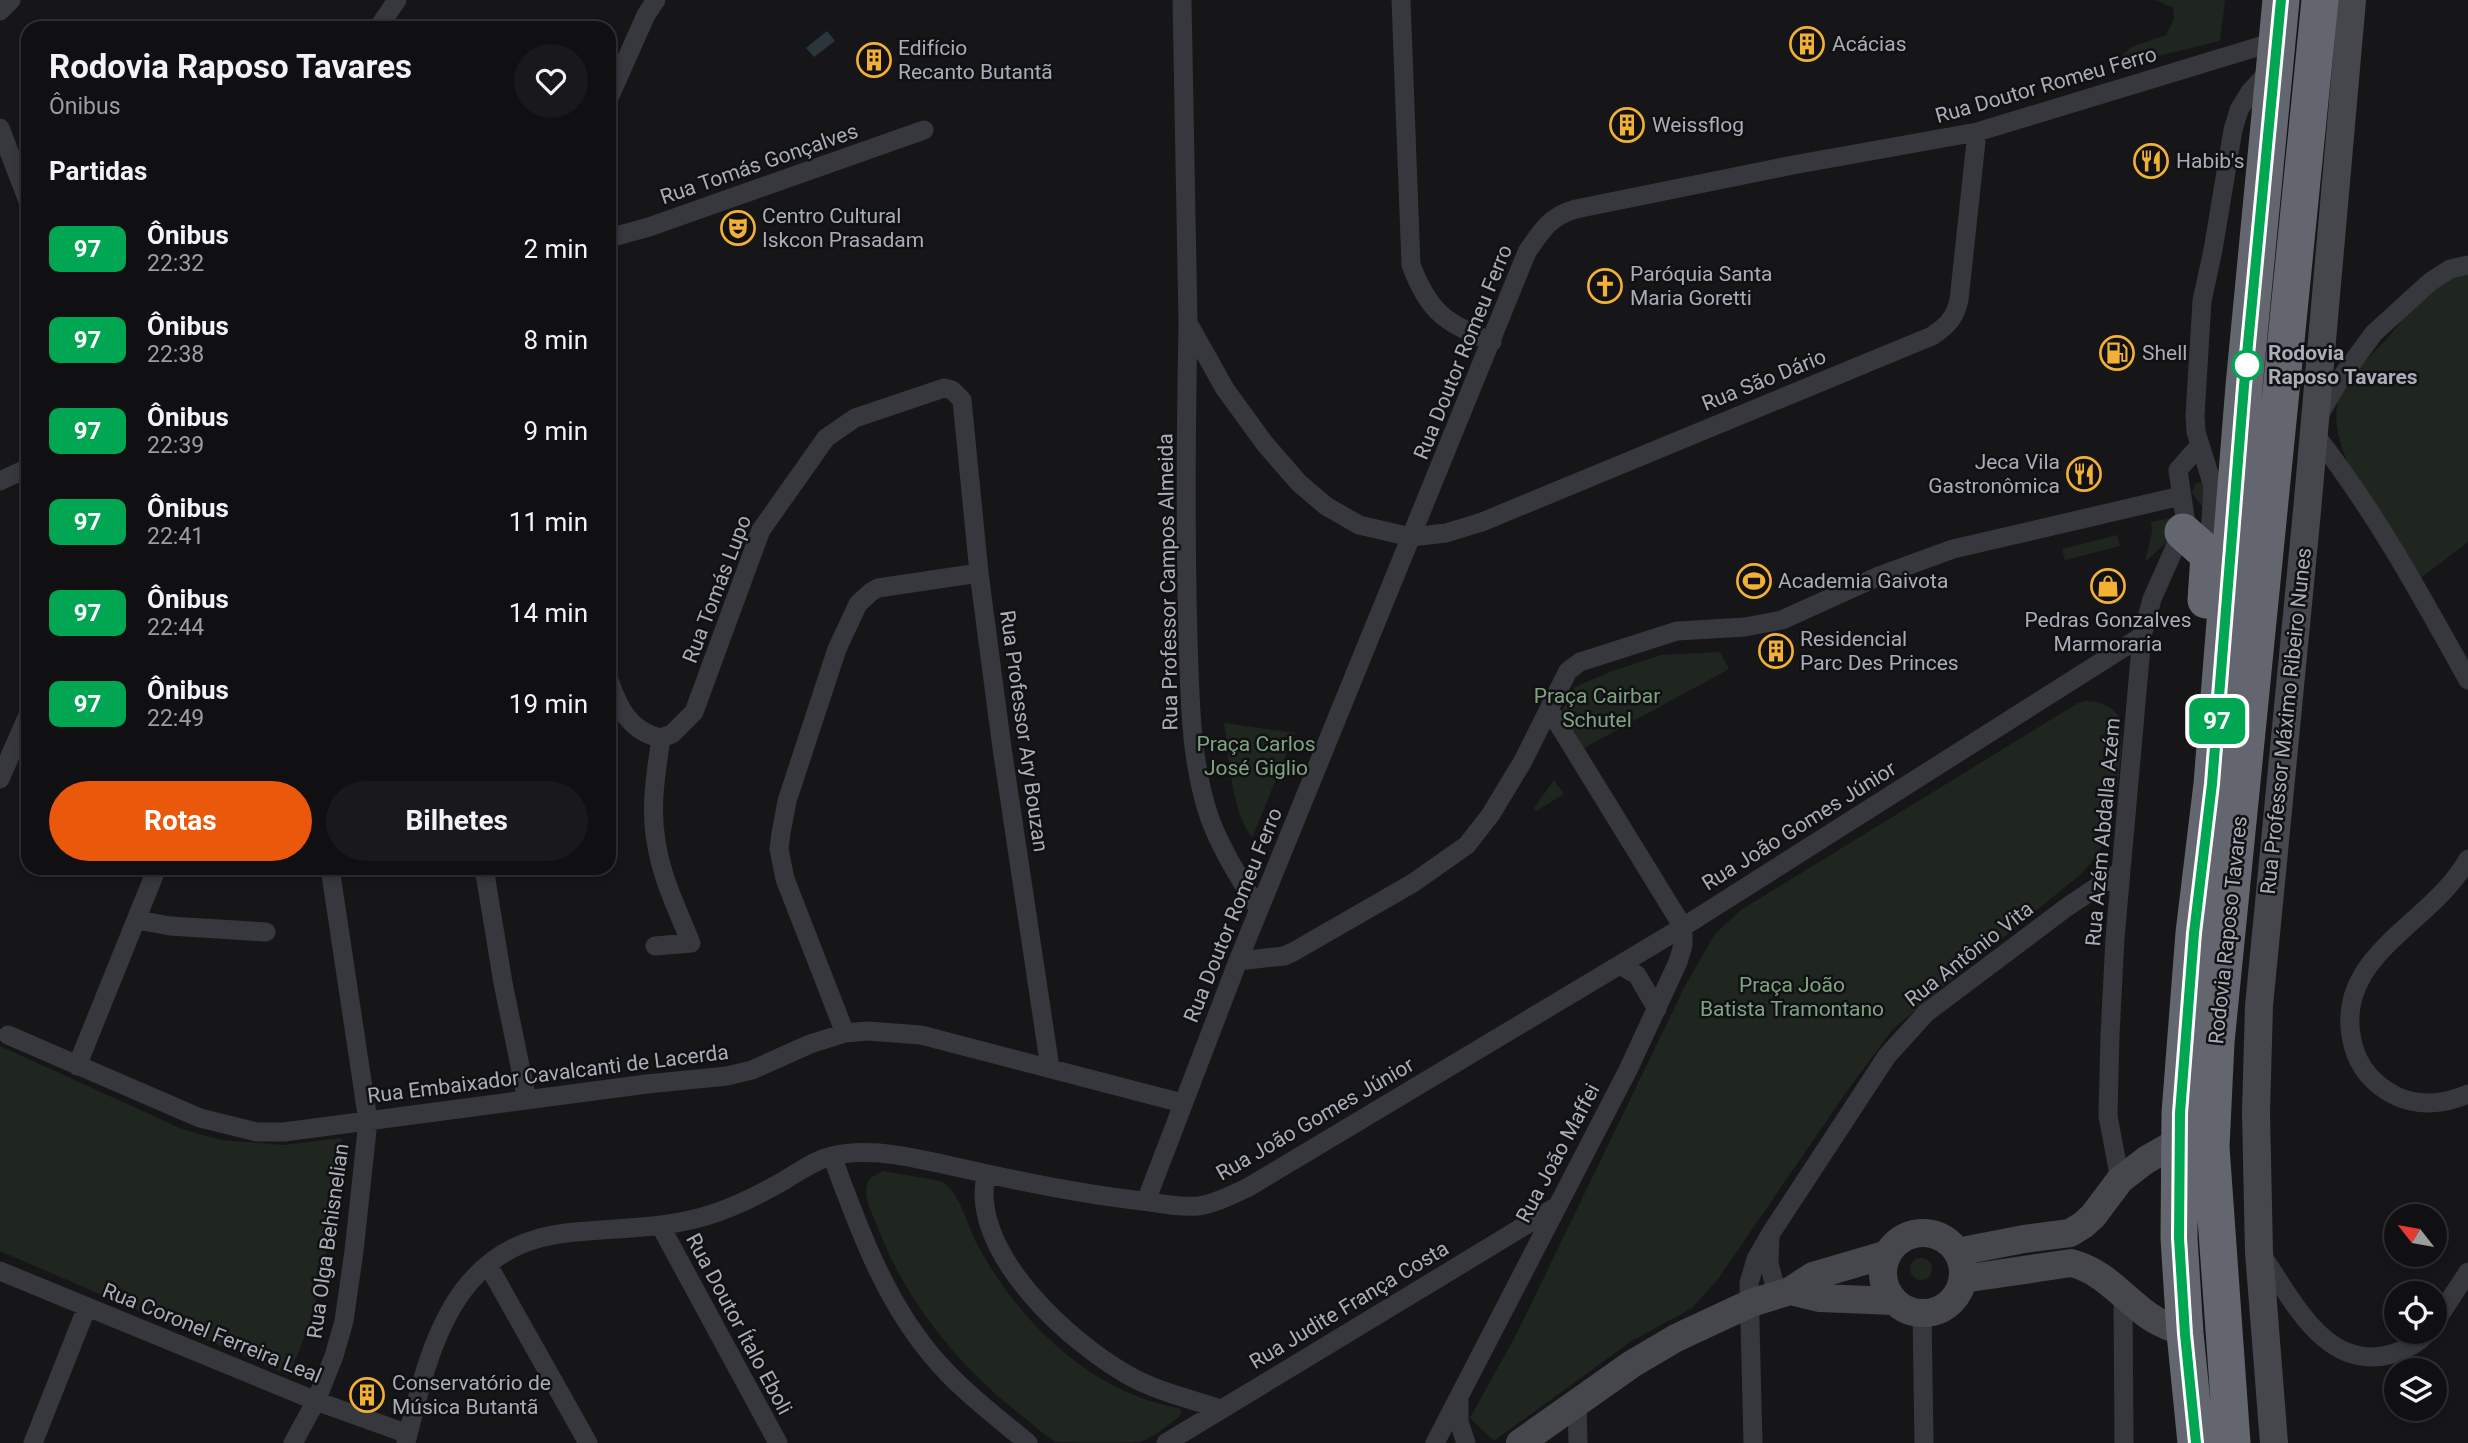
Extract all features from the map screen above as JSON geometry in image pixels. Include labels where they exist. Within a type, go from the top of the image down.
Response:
[{"type":"highway","name":"Rodovia Raposo Tavares","points":[[2196,1443],[2179,1238],[2180,1113],[2194,933],[2212,784],[2244,386],[2281,0]]},
{"type":"highway","name":"Rodovia Raposo Tavares","points":[[2232,1443],[2211,1147],[2211,1107],[2320,0]]},
{"type":"highway","points":[[2196,544],[2196,705],[2199,737],[2212,784]]},
{"type":"main road","name":"Rua Professor Máximo Ribeiro Nunes","points":[[2274,1443],[2259,1252],[2256,1113],[2259,1006],[2352,0]]},
{"type":"main road","points":[[1960,1265],[2024,1238],[2070,1233],[2093,1216],[2120,1180],[2146,1160],[2181,1140]]},
{"type":"main road","points":[[1520,1443],[1632,1364],[1670,1341],[1813,1276],[1888,1254],[1902,1239],[1922,1233],[1942,1238],[1960,1265],[1958,1293],[1949,1304],[1937,1311],[1912,1312],[1894,1301],[1885,1287],[1883,1279],[1888,1254]]},
{"type":"main road","points":[[1960,1265],[2071,1263],[2086,1267],[2099,1273],[2159,1322],[2185,1334]]},
{"type":"main road","points":[[1773,1296],[1894,1301]]},
{"type":"street","points":[[0,11],[11,0]]},
{"type":"street","points":[[383,21],[397,0]]},
{"type":"street","points":[[616,82],[646,15],[656,0]]},
{"type":"street","name":"Rua Professor Campos Almeida","points":[[1182,0],[1188,323],[1187,607],[1190,702],[1196,758],[1212,823],[1259,910]]},
{"type":"street","points":[[1401,0],[1411,265],[1419,286],[1444,319],[1492,341]]},
{"type":"street","name":"Rua Doutor Romeu Ferro","points":[[1146,1201],[1237,961],[1528,253],[1547,223],[1560,213],[1793,165],[1977,132],[2276,53]]},
{"type":"street","name":"Rua Azém Abdalla Azém","points":[[2120,1180],[2108,1116],[2115,938],[2142,636],[2163,571],[2196,544],[2213,486],[2200,445],[2195,416],[2202,301],[2233,130],[2239,110],[2276,53]]},
{"type":"street","points":[[0,128],[21,183]]},
{"type":"street","name":"Rua Tomás Gonçalves","points":[[616,236],[649,227],[924,130]]},
{"type":"street","name":"Rua São Dário","points":[[1188,323],[1225,389],[1265,444],[1299,483],[1326,506],[1359,525],[1412,537],[1446,533],[1482,522],[1919,341],[1945,327],[1956,311],[1959,300],[1977,132]]},
{"type":"street","points":[[2468,265],[2450,269],[2430,282],[2374,334],[2340,379],[2314,428],[2359,492],[2468,680]]},
{"type":"street","name":"Rua Tomás Lupo","points":[[661,738],[673,734],[694,712],[761,530],[825,438],[855,418],[944,388],[952,390],[962,400]]},
{"type":"street","name":"Rua Professor Ary Bouzan","points":[[962,400],[979,573],[1002,748],[1051,1069]]},
{"type":"street","name":"Rua Azém Abdalla Azém","points":[[2196,544],[2185,517],[2178,470],[2200,445]]},
{"type":"street","points":[[0,481],[21,471]]},
{"type":"street","points":[[1237,961],[1284,956],[1293,952],[1413,883],[1467,845],[1491,814],[1523,761],[1568,671],[1580,662],[1678,631],[1745,627],[1782,620],[1879,576],[1953,549],[2181,496]]},
{"type":"street","points":[[845,1033],[785,879],[779,849],[787,801],[837,649],[864,596],[878,589],[979,573]]},
{"type":"street","name":"Rua João Gomes Júnior","points":[[407,1439],[431,1353],[443,1321],[460,1294],[488,1265],[519,1244],[545,1236],[660,1227],[717,1212],[755,1196],[811,1164],[832,1156],[861,1152],[891,1154],[986,1174],[1180,1206],[1222,1200],[1247,1188],[1683,927],[2142,636]]},
{"type":"street","points":[[616,700],[626,717],[642,732],[661,738],[654,782],[655,838],[666,881],[691,943],[655,946]]},
{"type":"street","points":[[1549,709],[1683,927]]},
{"type":"street","points":[[0,779],[21,731]]},
{"type":"street","points":[[2468,859],[2450,885],[2363,973],[2354,988],[2350,1003],[2349,1030],[2356,1055],[2364,1070],[2377,1085],[2398,1097],[2436,1104],[2468,1094]]},
{"type":"street","name":"Rua Antônio Vita","points":[[1773,1296],[1749,1283],[1752,1270],[1771,1233],[1887,1056],[1926,1013],[2067,907],[2121,871]]},
{"type":"street","points":[[77,1066],[155,875]]},
{"type":"street","name":"Rua Olga Behisnelian","points":[[293,1443],[316,1401],[334,1356],[344,1321],[368,1121],[331,875]]},
{"type":"street","points":[[485,875],[503,983],[527,1100]]},
{"type":"street","points":[[138,920],[170,926],[266,932]]},
{"type":"street","name":"Rua João Maffei","points":[[1435,1443],[1628,1070],[1678,962],[1683,945],[1683,927]]},
{"type":"street","points":[[1620,965],[1637,975],[1657,1009]]},
{"type":"street","name":"Rua Embaixador Cavalcanti de Lacerda","points":[[8,1035],[200,1118],[257,1132],[284,1132],[727,1076],[752,1070],[810,1044],[845,1033],[868,1031],[921,1035],[1182,1103]]},
{"type":"street","points":[[832,1156],[863,1238],[903,1316],[938,1364],[968,1394],[1028,1443]]},
{"type":"street","points":[[986,1174],[984,1194],[992,1232],[1003,1255],[1037,1300],[1069,1332],[1125,1374],[1143,1383],[1221,1409]]},
{"type":"street","name":"Rua Judite França Costa","points":[[1166,1443],[1555,1208]]},
{"type":"street","name":"Rua Doutor Ítalo Eboli","points":[[660,1227],[778,1443]]},
{"type":"street","points":[[1753,1443],[1773,1296],[1769,1263],[1771,1233]]},
{"type":"street","points":[[2259,1252],[2316,1333],[2333,1347],[2356,1356],[2382,1357],[2401,1352],[2413,1344]]},
{"type":"street","points":[[488,1265],[588,1443]]},
{"type":"street","name":"Rua Coronel Ferreira Leal","points":[[0,1271],[407,1439]]},
{"type":"street","points":[[2447,1304],[2468,1272]]},
{"type":"street","points":[[2123,1294],[2124,1443]]},
{"type":"street","points":[[33,1443],[86,1307]]},
{"type":"street","points":[[1922,1313],[1924,1443]]},
{"type":"street","points":[[1459,1395],[1459,1422],[1466,1443]]},
{"type":"street","points":[[1577,1402],[1578,1443]]},
{"type":"green space","points":[[2156,0],[2225,0],[2220,41],[2125,64],[2121,57],[2131,47],[2166,35],[2174,19],[2173,8]]},
{"type":"green space","points":[[2468,270],[2468,542],[2418,580],[2378,519],[2350,469],[2336,422],[2338,402],[2357,370],[2420,299],[2435,287]]},
{"type":"green space","points":[[2201,482],[2210,486],[2206,512],[2192,493],[2195,484]]},
{"type":"green space","points":[[2171,518],[2177,523],[2172,538],[2145,562],[2152,531],[2151,522]]},
{"type":"green space","points":[[2117,535],[2120,546],[2065,560],[2062,549]]},
{"type":"green space","name":"Praça Cairbar Schutel","points":[[1720,652],[1729,669],[1584,748],[1562,711],[1575,687],[1610,672],[1661,655]]},
{"type":"green space","name":"Praça João Batista Tramontano","points":[[2086,701],[2105,705],[2116,713],[2122,740],[2108,830],[2103,845],[2091,863],[2080,875],[1892,1030],[1718,1279],[1692,1308],[1630,1342],[1494,1441],[1470,1418],[1515,1337],[1686,984],[1715,934],[1741,910],[2078,703]]},
{"type":"green space","name":"Praça Carlos José Giglio","points":[[1224,723],[1295,733],[1252,838],[1235,798]]},
{"type":"green space","name":"Praça Cairbar Schutel","points":[[1554,780],[1564,794],[1536,811],[1534,808]]},
{"type":"green space","points":[[0,1046],[182,1129],[221,1140],[284,1145],[342,1138],[325,1259],[310,1319],[288,1375],[0,1251]]},
{"type":"green space","points":[[883,1171],[940,1181],[947,1186],[958,1200],[977,1244],[994,1273],[1036,1326],[1087,1370],[1116,1387],[1147,1400],[1179,1408],[1182,1412],[1180,1416],[1140,1442],[1056,1442],[1002,1400],[939,1334],[904,1283],[890,1256],[867,1197],[870,1178]]},
{"type":"green space","points":[[1921,1258],[1929,1261],[1932,1269],[1929,1277],[1921,1280],[1913,1277],[1910,1269],[1913,1261]]},
{"type":"shaded area","points":[[827,31],[835,41],[814,57],[806,48]]},
{"type":"bus line","name":"97","points":[[2196,1443],[2179,1238],[2180,1113],[2194,933],[2212,784],[2244,386],[2281,0]]},
{"type":"place","name":"Acácias","points":[[1807,44]]},
{"type":"place","name":"Edifício Recanto Butantã","points":[[874,60]]},
{"type":"place","name":"Weissflog","points":[[1627,125]]},
{"type":"place","name":"Habib's","points":[[2151,161]]},
{"type":"place","name":"Centro Cultural Iskcon Prasadam","points":[[738,228]]},
{"type":"place","name":"Paróquia Santa Maria Goretti","points":[[1605,286]]},
{"type":"place","name":"Shell","points":[[2117,353]]},
{"type":"place","name":"Rodovia Raposo Tavares","points":[[2247,365]]},
{"type":"place","name":"Jeca Vila Gastronômica","points":[[2084,474]]},
{"type":"place","name":"Academia Gaivota","points":[[1754,581]]},
{"type":"place","name":"Pedras Gonzalves Marmoraria","points":[[2108,586]]},
{"type":"place","name":"Residencial Parc Des Princes","points":[[1776,651]]},
{"type":"place","name":"Conservatório de Música Butantã","points":[[367,1395]]}]
